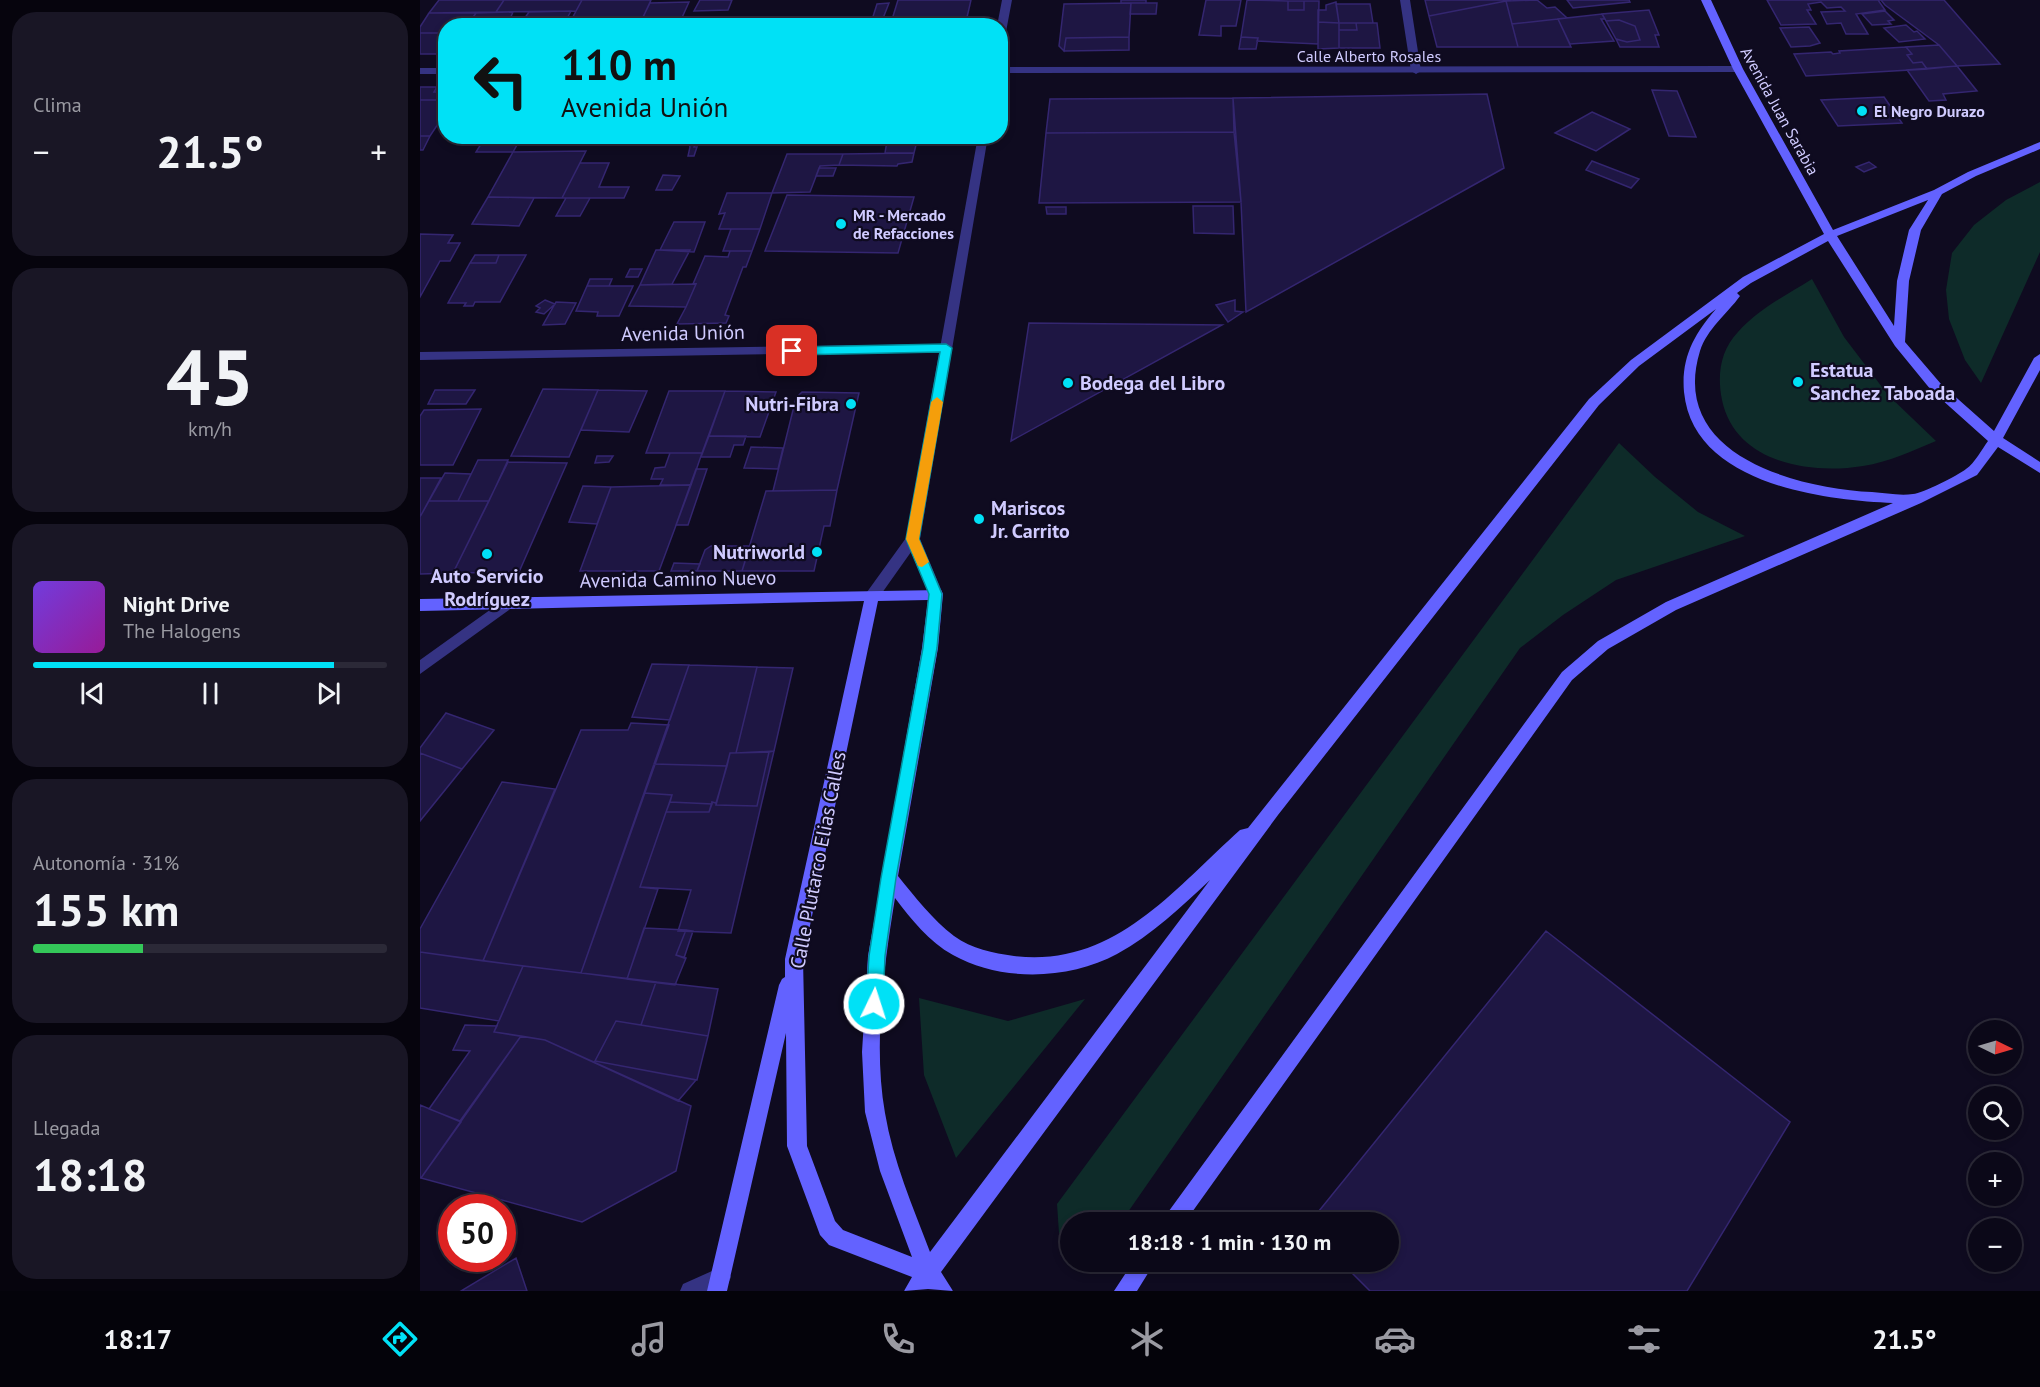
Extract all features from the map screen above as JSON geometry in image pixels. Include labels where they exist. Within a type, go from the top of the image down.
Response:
[{"type":"main road","name":"Avenida Juan Sarabia","points":[[1706,0],[1738,69],[1830,235],[1899,343],[1936,387],[1996,440],[2040,468]]},
{"type":"main road","points":[[914,1291],[1272,810],[1594,402],[1635,363],[1747,280],[1830,235],[1938,192],[1972,174],[2040,145]]},
{"type":"main road","points":[[1899,343],[1902,281],[1915,230],[1938,192]]},
{"type":"main road","points":[[1747,280],[1697,342],[1688,378],[1695,414],[1715,443],[1739,463],[1769,479],[1809,490],[1847,496],[1916,499]]},
{"type":"main road","points":[[1180,1212],[1567,676],[1603,645],[1671,606],[1916,499],[1972,472],[1996,440],[2040,358]]},
{"type":"main road","points":[[936,594],[930,648],[877,956],[871,1052],[875,1112],[890,1171],[928,1273],[943,1291]]},
{"type":"main road","name":"Avenida Camino Nuevo","points":[[420,605],[936,594]]},
{"type":"main road","name":"Calle Plutarco Elias Calles","points":[[872,596],[794,959],[797,1146],[827,1228],[836,1238],[928,1273]]},
{"type":"main road","points":[[889,878],[929,925],[959,949],[996,963],[1043,966],[1089,958],[1128,938],[1175,899],[1272,810]]},
{"type":"main road","points":[[719,1284],[794,959]]},
{"type":"main road","points":[[1124,1291],[1138,1272]]},
{"type":"street","points":[[1004,18],[1007,0]]},
{"type":"street","points":[[1406,0],[1416,71]]},
{"type":"street","name":"Calle Alberto Rosales","points":[[1008,70],[1738,69]]},
{"type":"street","points":[[420,71],[438,71]]},
{"type":"street","name":"Calle Plutarco Elias Calles","points":[[872,596],[913,539],[982,144]]},
{"type":"street","name":"Avenida Unión","points":[[420,356],[946,348]]},
{"type":"street","points":[[913,539],[936,594]]},
{"type":"street","points":[[420,668],[508,603]]},
{"type":"street","points":[[690,1291],[719,1284]]},
{"type":"green space","points":[[2040,182],[2040,252],[1981,383],[1965,360],[1949,319],[1946,290],[1952,253],[1974,225],[2006,200]]},
{"type":"green space","points":[[1812,279],[1844,337],[1888,395],[1936,441],[1882,462],[1863,466],[1820,468],[1777,460],[1758,451],[1742,438],[1730,421],[1722,400],[1720,373],[1727,347],[1754,316]]},
{"type":"green space","points":[[1619,443],[1655,477],[1698,512],[1745,536],[1616,580],[1563,615],[1520,648],[1128,1212],[1060,1212],[1060,1234],[1057,1204]]},
{"type":"green space","points":[[919,998],[1008,1021],[1085,999],[956,1158],[924,1075]]},
{"type":"building","points":[[439,0],[504,0],[496,12],[429,13]]},
{"type":"building","points":[[504,0],[582,0],[576,11],[496,12]]},
{"type":"building","points":[[582,0],[651,0],[643,18],[572,18]]},
{"type":"building","points":[[700,0],[732,0],[728,10],[694,11]]},
{"type":"building","points":[[898,0],[971,0],[967,18],[892,18]]},
{"type":"building","points":[[1121,0],[1146,0],[1146,3],[1121,3]]},
{"type":"building","points":[[1206,0],[1241,0],[1236,26],[1221,26],[1221,36],[1199,35]]},
{"type":"building","points":[[1247,0],[1288,1],[1288,10],[1304,10],[1304,1],[1319,1],[1318,44],[1257,41],[1258,38],[1241,37]]},
{"type":"building","points":[[1425,0],[1511,0],[1429,16]]},
{"type":"building","points":[[1537,0],[1547,8],[1555,7],[1567,18],[1512,24],[1506,1]]},
{"type":"building","points":[[1567,0],[1629,0],[1630,2],[1573,8]]},
{"type":"building","points":[[1767,0],[1878,0],[1885,10],[1856,14],[1868,34],[1846,34],[1841,23],[1827,24],[1821,12],[1845,11],[1841,7],[1827,8],[1821,2],[1808,4],[1811,10],[1807,10],[1816,24],[1781,25]]},
{"type":"building","points":[[1881,0],[1944,0],[2000,64],[1957,66],[1939,45]]},
{"type":"building","points":[[1288,1],[1304,1],[1304,10],[1288,10]]},
{"type":"building","points":[[1506,1],[1518,47],[1437,47],[1429,16]]},
{"type":"building","points":[[689,2],[682,18],[642,18],[650,3]]},
{"type":"building","points":[[1336,2],[1339,23],[1318,22],[1318,10],[1326,10],[1326,5]]},
{"type":"building","points":[[889,3],[883,18],[873,18],[877,4]]},
{"type":"building","points":[[1131,3],[1129,37],[1066,38],[1064,51],[1059,46],[1064,4]]},
{"type":"building","points":[[1131,3],[1157,3],[1156,14],[1130,14]]},
{"type":"building","points":[[1336,4],[1370,4],[1373,23],[1339,23]]},
{"type":"building","points":[[1649,10],[1659,35],[1655,35],[1659,47],[1620,47],[1616,39],[1627,42],[1640,40],[1635,26],[1619,20],[1606,21],[1602,14]]},
{"type":"building","points":[[571,11],[567,18],[525,18],[529,12]]},
{"type":"building","points":[[1885,11],[1894,20],[1888,21],[1891,24],[1872,25],[1862,14]]},
{"type":"building","points":[[513,12],[510,18],[473,18],[476,13]]},
{"type":"building","points":[[429,13],[476,13],[473,18],[438,18],[438,33],[420,33],[420,27]]},
{"type":"building","points":[[1602,14],[1605,19],[1601,19],[1614,41],[1570,44],[1558,19]]},
{"type":"building","points":[[1558,19],[1571,47],[1518,47],[1512,24]]},
{"type":"building","points":[[1619,20],[1635,26],[1640,40],[1627,42],[1616,39],[1606,21]]},
{"type":"building","points":[[1318,22],[1339,23],[1339,48],[1318,49]]},
{"type":"building","points":[[1339,23],[1356,23],[1357,30],[1339,30]]},
{"type":"building","points":[[1356,23],[1377,23],[1380,48],[1339,48],[1339,30],[1357,30]]},
{"type":"building","points":[[1906,25],[1925,39],[1899,42],[1884,28]]},
{"type":"building","points":[[1809,27],[1820,43],[1791,47],[1780,28]]},
{"type":"building","points":[[420,33],[438,33],[438,54],[420,54]]},
{"type":"building","points":[[1129,37],[1129,50],[1064,51],[1066,38]]},
{"type":"building","points":[[1241,37],[1258,38],[1256,49],[1239,49]]},
{"type":"building","points":[[1939,45],[1957,66],[1927,69],[1922,62],[1913,63],[1907,55],[1912,54],[1906,47]]},
{"type":"building","points":[[1906,47],[1912,54],[1907,55],[1913,63],[1922,62],[1927,69],[1806,76],[1794,54],[1831,52],[1833,54],[1840,53],[1839,51]]},
{"type":"building","points":[[1957,66],[1977,91],[1943,94],[1946,100],[1929,101],[1907,70]]},
{"type":"building","points":[[420,87],[437,87],[434,92],[438,92],[438,100],[420,100]]},
{"type":"building","points":[[1652,90],[1677,91],[1696,137],[1669,136]]},
{"type":"building","points":[[1487,94],[1504,168],[1246,312],[1233,98]]},
{"type":"building","name":"El Negro Durazo","points":[[1884,97],[1902,123],[1838,126],[1821,100]]},
{"type":"building","points":[[1233,98],[1234,132],[1046,133],[1050,99]]},
{"type":"building","points":[[420,100],[438,100],[438,124],[430,136],[420,136]]},
{"type":"building","points":[[1592,112],[1630,129],[1596,151],[1555,133]]},
{"type":"building","points":[[1234,132],[1241,202],[1039,203],[1046,133]]},
{"type":"building","points":[[420,136],[430,136],[423,150],[420,150]]},
{"type":"building","points":[[481,144],[518,144],[513,152],[476,152]]},
{"type":"building","points":[[689,144],[695,144],[694,147],[697,147],[694,156],[688,156]]},
{"type":"building","points":[[886,144],[916,144],[914,153],[885,153]]},
{"type":"building","points":[[586,151],[562,198],[488,197],[513,152]]},
{"type":"building","points":[[914,153],[912,162],[897,166],[839,165],[843,154]]},
{"type":"building","points":[[787,154],[843,154],[839,165],[820,166],[810,192],[772,193]]},
{"type":"building","points":[[1592,161],[1639,179],[1631,188],[1586,170]]},
{"type":"building","points":[[1869,162],[1876,167],[1864,172],[1856,167]]},
{"type":"building","points":[[580,163],[609,163],[599,187],[629,187],[624,198],[562,198]]},
{"type":"building","points":[[819,168],[836,168],[833,176],[816,176]]},
{"type":"building","points":[[663,175],[680,176],[672,190],[656,190]]},
{"type":"building","points":[[727,193],[772,193],[760,229],[719,229],[725,213],[719,214]]},
{"type":"building","name":"MR - Mercado de Refacciones","points":[[787,195],[914,197],[898,253],[765,251]]},
{"type":"building","points":[[488,197],[534,198],[519,226],[472,224]]},
{"type":"building","points":[[566,198],[590,198],[580,216],[556,216]]},
{"type":"building","points":[[1193,206],[1233,206],[1234,234],[1194,233]]},
{"type":"building","points":[[1046,207],[1066,207],[1066,214],[1047,214]]},
{"type":"building","points":[[674,222],[705,222],[694,252],[660,250]]},
{"type":"building","points":[[731,229],[760,229],[752,251],[723,251]]},
{"type":"building","points":[[420,234],[453,235],[448,243],[460,243],[450,261],[440,261],[420,297]]},
{"type":"building","points":[[656,250],[690,250],[672,284],[640,285]]},
{"type":"building","points":[[730,251],[752,251],[746,267],[743,267],[725,315],[729,316],[726,323],[677,324],[696,284],[693,284],[705,256],[728,257]]},
{"type":"building","points":[[475,255],[499,255],[496,263],[470,263]]},
{"type":"building","points":[[499,255],[526,255],[500,302],[475,302],[473,306],[464,306],[466,303],[448,303],[470,263],[496,263]]},
{"type":"building","points":[[630,269],[642,269],[638,277],[626,277]]},
{"type":"building","points":[[590,279],[612,279],[609,286],[587,286]]},
{"type":"building","points":[[696,284],[686,307],[629,306],[640,285]]},
{"type":"building","points":[[587,286],[633,286],[619,316],[597,316],[598,312],[576,311]]},
{"type":"building","points":[[545,300],[555,304],[544,314],[536,312],[540,308],[536,306]]},
{"type":"building","points":[[1235,300],[1235,311],[1243,312],[1228,322],[1216,305]]},
{"type":"building","points":[[556,302],[576,303],[565,324],[543,325]]},
{"type":"building","name":"Bodega del Libro","points":[[1029,323],[1222,325],[1011,441]]},
{"type":"building","points":[[543,389],[598,390],[569,457],[511,456]]},
{"type":"building","points":[[435,390],[475,390],[466,404],[428,404]]},
{"type":"building","points":[[598,390],[647,391],[629,432],[581,430]]},
{"type":"building","points":[[669,391],[725,391],[702,453],[646,453]]},
{"type":"building","points":[[725,391],[776,392],[760,437],[709,436]]},
{"type":"building","points":[[802,392],[859,393],[837,490],[773,491],[796,398]]},
{"type":"building","points":[[481,409],[453,465],[420,465],[420,416],[424,410]]},
{"type":"building","points":[[709,436],[746,436],[743,445],[734,445],[730,457],[701,457]]},
{"type":"building","points":[[751,447],[783,448],[778,469],[744,468]]},
{"type":"building","points":[[670,453],[702,453],[691,485],[660,485],[663,479],[651,479],[655,468],[665,467]]},
{"type":"building","points":[[597,456],[613,456],[609,462],[595,463]]},
{"type":"building","points":[[478,460],[508,460],[489,501],[458,501]]},
{"type":"building","points":[[508,462],[567,463],[519,572],[453,573]]},
{"type":"building","points":[[696,469],[707,469],[688,525],[676,525]]},
{"type":"building","points":[[445,473],[471,474],[458,501],[429,501]]},
{"type":"building","points":[[420,478],[441,478],[420,517]]},
{"type":"building","points":[[691,485],[659,571],[580,571],[611,487]]},
{"type":"building","points":[[583,486],[611,487],[597,524],[569,522]]},
{"type":"building","points":[[837,490],[830,526],[824,526],[814,571],[742,571],[766,491]]},
{"type":"building","points":[[429,501],[489,501],[453,573],[420,574],[420,517]]},
{"type":"building","points":[[711,546],[750,546],[742,571],[697,571],[705,550]]},
{"type":"building","points":[[674,563],[700,564],[697,571],[671,571]]},
{"type":"building","points":[[652,664],[689,665],[670,720],[632,717]]},
{"type":"building","points":[[689,665],[757,667],[736,753],[730,753],[727,766],[654,764]]},
{"type":"building","points":[[757,667],[793,668],[774,751],[736,753]]},
{"type":"building","points":[[446,713],[494,730],[462,769],[420,753],[420,748]]},
{"type":"building","points":[[631,723],[669,725],[581,973],[483,961],[581,730],[628,730]]},
{"type":"building","points":[[774,751],[731,933],[678,931],[691,890],[640,887],[666,812],[709,812],[712,802],[716,805],[757,806],[769,752]]},
{"type":"building","points":[[769,752],[757,806],[716,805],[730,753]]},
{"type":"building","points":[[420,753],[462,769],[420,821]]},
{"type":"building","points":[[654,764],[727,766],[716,803],[670,802],[672,795],[644,793]]},
{"type":"building","points":[[502,782],[555,789],[483,961],[420,952],[420,929]]},
{"type":"building","points":[[644,793],[672,795],[640,887],[658,889],[627,979],[581,973]]},
{"type":"building","points":[[670,802],[712,804],[709,812],[666,812]]},
{"type":"building","points":[[644,928],[686,930],[676,955],[686,958],[675,985],[627,979]]},
{"type":"building","points":[[686,930],[693,931],[684,958],[676,955]]},
{"type":"building","points":[[1546,931],[1790,1122],[1687,1291],[1370,1291],[1351,1272],[1399,1272],[1399,1212],[1318,1212]]},
{"type":"building","points":[[420,952],[523,966],[499,1021],[420,1008]]},
{"type":"building","points":[[523,966],[656,982],[641,1025],[616,1021],[595,1061],[696,1080],[678,1101],[545,1040],[494,1032]]},
{"type":"building","points":[[656,982],[718,989],[708,1036],[641,1025]]},
{"type":"building","points":[[616,1021],[708,1036],[697,1080],[595,1061]]},
{"type":"building","points":[[465,1025],[497,1026],[494,1032],[521,1036],[460,1121],[429,1109],[470,1051],[453,1050]]},
{"type":"building","points":[[521,1036],[545,1040],[691,1106],[676,1171],[582,1222],[516,1204],[516,1194],[480,1194],[421,1178]]},
{"type":"building","points":[[420,1105],[461,1122],[421,1178],[420,1178]]},
{"type":"building","points":[[516,1258],[527,1291],[461,1291],[493,1272],[516,1272]]},
{"type":"slow traffic","points":[[922,562],[913,539],[937,402]]},
{"type":"place","name":"El Negro Durazo","points":[[1862,111]]},
{"type":"place","name":"MR - Mercado de Refacciones","points":[[841,224]]},
{"type":"place","name":"Estatua Sanchez Taboada","points":[[1798,382]]},
{"type":"place","name":"Bodega del Libro","points":[[1068,383]]},
{"type":"place","name":"Nutri-Fibra","points":[[851,404]]},
{"type":"place","name":"Mariscos Jr. Carrito","points":[[979,519]]},
{"type":"place","name":"Nutriworld","points":[[817,552]]},
{"type":"place","name":"Auto Servicio Rodríguez","points":[[487,554]]},
{"type":"route","points":[[792,351],[946,348],[913,539],[936,594],[930,648],[877,956],[874,1004]]}]
